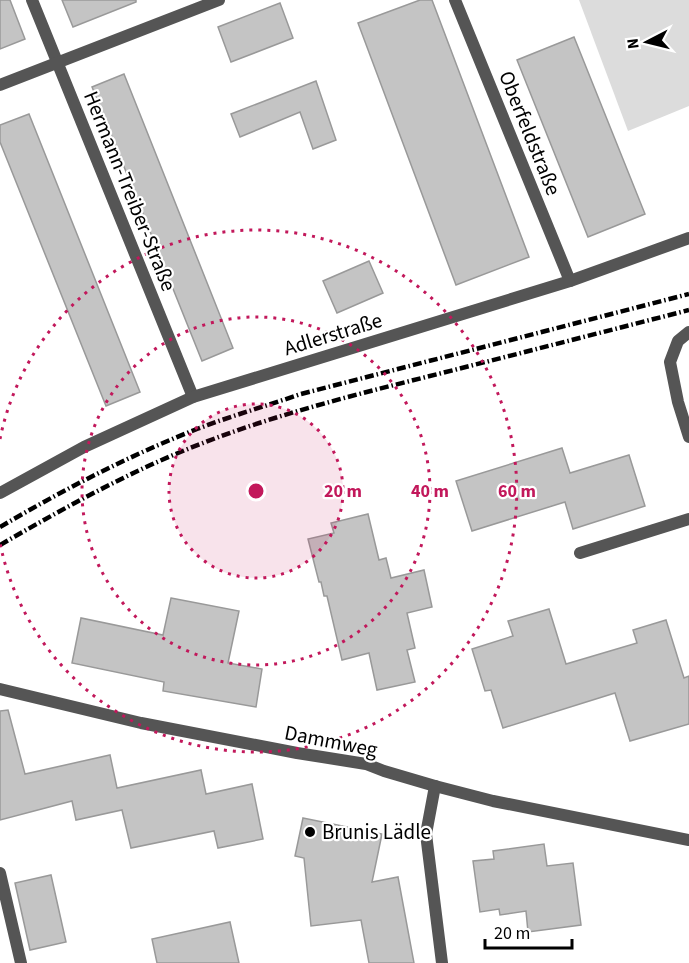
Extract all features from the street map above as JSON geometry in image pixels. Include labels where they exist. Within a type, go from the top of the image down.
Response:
[{"type":"street","name":"Hermann-Treiber-Straße","points":[[32,0],[193,397]]},
{"type":"street","points":[[0,86],[219,0]]},
{"type":"street","name":"Oberfeldstraße","points":[[455,0],[570,281]]},
{"type":"street","name":"Adlerstraße","points":[[0,493],[84,447],[193,397],[570,281],[689,238]]},
{"type":"street","points":[[689,332],[678,341],[669,362],[689,437]]},
{"type":"street","points":[[580,553],[689,519]]},
{"type":"street","name":"Dammweg","points":[[0,689],[141,723],[366,764],[435,786],[493,801],[689,840]]},
{"type":"street","points":[[435,786],[426,834],[442,963]]},
{"type":"street","points":[[0,873],[21,963]]},
{"type":"shaded area","points":[[579,0],[689,0],[689,106],[628,131]]},
{"type":"building","points":[[0,0],[10,0],[25,39],[0,49]]},
{"type":"building","points":[[62,0],[136,0],[136,2],[73,27]]},
{"type":"building","points":[[420,0],[432,0],[529,257],[456,285],[358,23]]},
{"type":"building","points":[[280,3],[293,38],[231,62],[218,27]]},
{"type":"building","points":[[574,37],[645,214],[588,237],[517,60]]},
{"type":"building","points":[[124,74],[233,348],[202,361],[92,87]]},
{"type":"building","points":[[316,81],[336,140],[313,149],[300,112],[240,137],[231,114]]},
{"type":"building","points":[[29,114],[140,392],[106,406],[0,142],[0,125]]},
{"type":"building","points":[[369,261],[383,293],[337,313],[323,281]]},
{"type":"building","points":[[562,448],[570,473],[629,455],[645,506],[573,529],[565,502],[472,531],[456,481]]},
{"type":"building","points":[[368,514],[379,560],[386,558],[391,578],[424,570],[432,607],[407,613],[415,648],[407,650],[415,682],[377,690],[369,653],[342,660],[327,596],[324,596],[321,582],[319,582],[308,539],[334,533],[331,523]]},
{"type":"building","points":[[171,598],[239,611],[228,663],[262,669],[256,707],[163,691],[164,682],[72,663],[81,618],[163,635]]},
{"type":"building","points":[[549,609],[566,664],[637,643],[633,630],[666,620],[684,678],[689,676],[689,724],[630,741],[615,693],[503,728],[491,690],[485,691],[472,649],[513,636],[508,621]]},
{"type":"building","points":[[8,710],[25,774],[110,755],[117,788],[201,770],[206,794],[252,784],[263,839],[218,848],[214,831],[131,848],[122,810],[76,820],[72,801],[0,820],[0,711]]},
{"type":"building","points":[[303,818],[382,834],[372,882],[398,877],[414,963],[369,963],[361,920],[311,926],[304,858],[295,856]]},
{"type":"building","points":[[544,844],[547,866],[573,863],[581,925],[528,932],[526,911],[500,915],[499,909],[480,912],[473,861],[494,859],[493,851]]},
{"type":"building","points":[[51,875],[66,942],[30,950],[15,883]]},
{"type":"building","points":[[230,922],[239,963],[157,963],[152,939]]},
{"type":"railway","points":[[0,527],[121,462],[171,439],[223,420],[301,394],[689,294]]},
{"type":"railway","points":[[0,545],[125,477],[232,432],[352,396],[689,310]]},
{"type":"place","name":"Brunis Lädle","points":[[310,832]]}]
